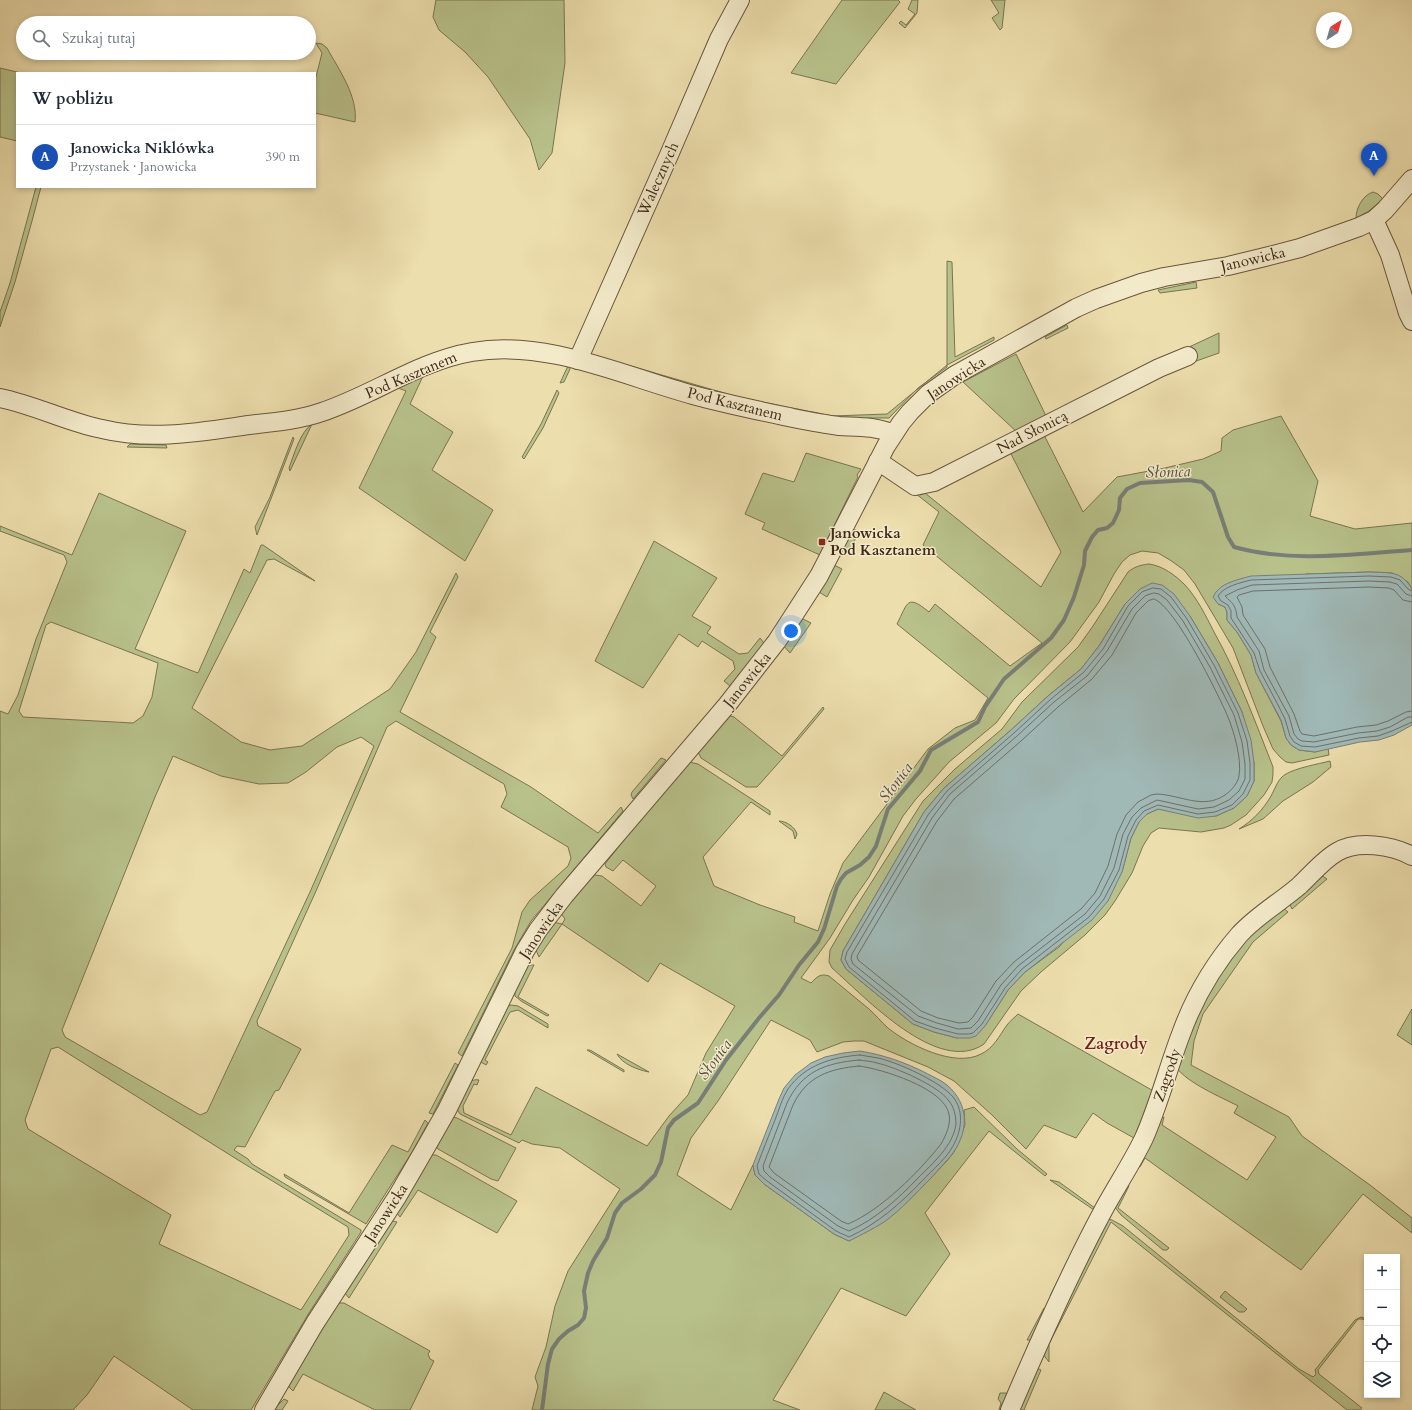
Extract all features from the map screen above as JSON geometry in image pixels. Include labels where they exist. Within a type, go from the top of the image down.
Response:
[{"type":"street","name":"Walecznych","points":[[578,360],[719,39],[740,0]]},
{"type":"street","name":"Janowicka","points":[[264,1410],[315,1323],[397,1196],[426,1147],[447,1110],[523,956],[535,935],[564,896],[727,705],[777,641],[800,608],[823,570],[893,434],[920,402],[941,384],[1050,322],[1096,299],[1121,289],[1164,277],[1228,266],[1300,248],[1359,227],[1374,220],[1385,210],[1412,179]]},
{"type":"street","points":[[1374,220],[1390,255],[1412,322]]},
{"type":"street","name":"Pod Kasztanem","points":[[0,398],[38,408],[103,430],[146,436],[201,432],[312,416],[342,405],[424,367],[456,356],[472,352],[508,349],[558,355],[694,395],[808,421],[832,425],[878,428],[893,434]]},
{"type":"street","name":"Nad Słonicą","points":[[878,461],[915,486],[934,482],[1159,368],[1188,356]]},
{"type":"street","name":"Zagrody","points":[[1010,1410],[1047,1324],[1104,1209],[1143,1139],[1191,1010],[1211,972],[1223,955],[1246,928],[1299,886],[1336,852],[1344,848],[1362,845],[1385,847],[1411,852]]},
{"type":"green space","points":[[436,0],[564,0],[565,63],[552,153],[539,170],[530,139],[488,77],[465,52],[439,30],[433,17]]},
{"type":"green space","points":[[842,0],[898,0],[900,2],[836,84],[791,73]]},
{"type":"green space","points":[[912,0],[918,0],[917,13],[905,28],[899,23],[901,21],[906,25],[915,14],[908,9]]},
{"type":"green space","points":[[991,0],[1005,0],[1002,28],[1000,30],[992,18],[999,13]]},
{"type":"green space","points":[[316,43],[322,44],[327,48],[347,84],[354,103],[355,122],[316,113],[316,77],[322,53]]},
{"type":"green space","points":[[0,68],[17,72],[16,141],[0,137]]},
{"type":"green space","points":[[36,188],[41,188],[15,282],[0,327],[0,312],[10,283]]},
{"type":"green space","points":[[1373,192],[1378,194],[1383,199],[1369,211],[1356,218],[1357,210],[1361,202],[1366,196]]},
{"type":"green space","points":[[947,261],[952,262],[955,357],[994,337],[994,340],[947,365]]},
{"type":"green space","points":[[1196,282],[1197,288],[1160,293],[1158,290]]},
{"type":"green space","points":[[1067,325],[1068,328],[1046,339],[1045,337]]},
{"type":"green space","points":[[1219,333],[1219,353],[1185,365],[1187,348]]},
{"type":"green space","points":[[504,354],[541,357],[568,362],[570,369],[564,382],[560,383],[568,366],[526,359],[484,357],[456,362],[424,374],[436,368],[470,357]]},
{"type":"green space","points":[[589,354],[738,397],[832,416],[887,414],[915,391],[889,418],[867,418],[866,423],[776,410],[587,358]]},
{"type":"green space","points":[[1016,354],[1047,418],[1018,433],[963,382]]},
{"type":"green space","points":[[947,365],[947,367],[925,383]]},
{"type":"green space","points":[[424,374],[410,404],[453,432],[432,470],[493,510],[465,561],[359,488],[406,391],[398,388],[375,400],[378,394]]},
{"type":"green space","points":[[557,390],[559,393],[543,428],[524,459],[522,457],[541,424]]},
{"type":"green space","points":[[1281,416],[1318,481],[1310,516],[1355,529],[1412,523],[1412,589],[1408,582],[1392,573],[1369,572],[1306,574],[1218,604],[1225,607],[1227,612],[1227,620],[1237,632],[1251,655],[1256,673],[1281,721],[1286,738],[1291,745],[1299,750],[1315,752],[1328,748],[1329,755],[1292,763],[1286,762],[1280,757],[1273,749],[1263,726],[1233,648],[1195,584],[1184,570],[1170,560],[1158,553],[1142,551],[1130,555],[1122,562],[1099,602],[1070,642],[1014,699],[996,723],[949,762],[903,816],[869,877],[830,938],[801,978],[811,983],[821,975],[829,976],[869,1009],[885,1026],[897,1035],[933,1053],[958,1058],[970,1058],[986,1051],[993,1045],[1008,1024],[1018,1014],[1157,1093],[1134,1138],[1107,1123],[1093,1113],[1076,1138],[1044,1125],[1026,1149],[992,1115],[954,1081],[928,1067],[864,1041],[843,1042],[817,1052],[810,1040],[771,1020],[718,1101],[691,1138],[677,1175],[731,1210],[753,1165],[755,1175],[764,1184],[834,1234],[849,1241],[884,1221],[911,1198],[946,1162],[954,1152],[965,1125],[964,1110],[974,1107],[1017,1149],[1047,1174],[1045,1176],[989,1131],[925,1213],[950,1254],[906,1316],[841,1288],[773,1400],[800,1410],[532,1410],[538,1386],[535,1377],[546,1347],[555,1306],[568,1271],[620,1189],[560,1148],[532,1144],[522,1140],[519,1143],[460,1114],[457,1107],[462,1094],[467,1085],[474,1080],[479,1080],[477,1085],[474,1084],[463,1106],[464,1113],[511,1135],[536,1087],[647,1146],[669,1116],[688,1095],[706,1053],[735,1006],[660,963],[648,982],[562,924],[565,919],[560,912],[591,877],[595,875],[602,876],[641,906],[656,886],[623,860],[613,871],[606,867],[605,864],[620,845],[620,842],[689,762],[698,764],[770,811],[770,815],[751,802],[703,857],[714,886],[760,905],[795,917],[794,922],[818,931],[830,894],[843,863],[928,749],[955,728],[975,720],[988,698],[897,624],[906,606],[912,602],[916,603],[929,612],[935,604],[1010,666],[1042,643],[923,545],[939,512],[887,471],[910,486],[920,495],[925,493],[1041,587],[1061,552],[1009,450],[1043,433],[1083,512],[1117,477],[1203,459],[1221,451],[1222,438],[1233,430]]},
{"type":"green space","points":[[312,424],[290,471],[289,468],[298,444],[304,432]]},
{"type":"green space","points":[[293,437],[294,439],[257,535],[255,527],[270,497]]},
{"type":"green space","points":[[130,444],[166,445],[167,448],[127,447]]},
{"type":"green space","points":[[806,453],[861,469],[827,540],[824,539],[820,546],[823,548],[820,555],[762,529],[765,523],[745,514],[763,473],[794,482]]},
{"type":"green space","points":[[99,493],[186,531],[135,649],[198,673],[244,569],[250,573],[261,545],[315,581],[274,559],[267,560],[192,708],[241,742],[270,750],[302,746],[390,689],[416,652],[456,573],[458,577],[430,632],[436,637],[400,712],[531,787],[598,833],[621,807],[623,811],[531,921],[514,950],[462,1056],[458,1053],[512,948],[522,912],[530,900],[568,866],[571,858],[568,847],[501,807],[507,794],[504,784],[396,721],[387,727],[316,891],[257,1021],[258,1026],[301,1049],[279,1090],[275,1091],[245,1147],[237,1146],[234,1150],[248,1159],[252,1164],[361,1230],[361,1232],[309,1313],[251,1410],[193,1410],[114,1356],[87,1395],[73,1410],[0,1410],[0,711],[8,714],[18,695],[36,639],[67,562],[64,555],[0,531],[0,526],[72,555]],"holes":[[[51,622],[158,663],[152,697],[143,716],[133,723],[23,717],[19,711],[46,625]],[[361,737],[374,746],[310,892],[207,1112],[200,1115],[65,1037],[62,1030],[155,797],[173,756],[221,776],[259,784],[288,783],[306,772],[337,747]],[[58,1047],[348,1227],[349,1235],[301,1310],[159,1244],[171,1215],[28,1129],[25,1120],[51,1049]]]},
{"type":"green space","points":[[852,529],[859,531],[850,551],[842,547]]},
{"type":"green space","points":[[654,541],[717,578],[692,616],[711,627],[707,633],[739,654],[748,653],[760,638],[764,643],[730,686],[724,681],[735,669],[733,661],[702,641],[698,647],[679,634],[643,688],[595,661]]},
{"type":"green space","points":[[1149,564],[1173,574],[1189,590],[1201,607],[1223,648],[1253,715],[1273,767],[1272,782],[1264,795],[1246,815],[1224,828],[1201,832],[1159,828],[1151,833],[1143,846],[1132,873],[1105,915],[1085,935],[1021,991],[984,1044],[966,1051],[945,1050],[924,1042],[903,1029],[882,1013],[832,968],[829,962],[830,950],[923,801],[955,769],[1002,729],[1022,702],[1078,647],[1128,572],[1140,566]],"holes":[[[1125,604],[1190,616],[1218,663],[1242,712],[1254,763],[1254,781],[1247,796],[1234,808],[1216,816],[1158,809],[1147,814],[1139,822],[1131,838],[1122,872],[1059,947],[1025,972],[1008,990],[985,1026],[957,1038],[934,1032],[913,1024],[846,969],[841,960],[843,951],[924,812],[944,788],[1048,696],[1081,669],[1099,646]]]},
{"type":"green space","points":[[834,565],[842,569],[827,597],[819,592]]},
{"type":"green space","points":[[801,618],[811,623],[790,653],[783,645]]},
{"type":"green space","points":[[823,707],[824,709],[757,787],[746,787],[701,758],[697,750],[726,715],[734,717],[782,756]]},
{"type":"green space","points":[[661,758],[666,760],[633,799],[631,795],[632,792]]},
{"type":"green space","points":[[1330,761],[1331,767],[1313,782],[1283,801],[1263,819],[1239,829],[1253,819],[1261,810],[1283,776],[1307,766]]},
{"type":"green space","points":[[779,821],[787,823],[794,829],[797,834],[795,839],[793,831]]},
{"type":"green space","points":[[1321,875],[1327,879],[1292,909],[1288,900]]},
{"type":"green space","points":[[1281,906],[1288,912],[1253,942],[1203,1014],[1194,1041],[1191,1065],[1289,1117],[1302,1136],[1370,1185],[1412,1218],[1412,1233],[1363,1194],[1301,1270],[1145,1158],[1140,1167],[1136,1165],[1160,1118],[1164,1117],[1162,1125],[1247,1180],[1276,1137],[1234,1113],[1238,1106],[1188,1079],[1176,1067],[1185,1035],[1226,958]]},
{"type":"green space","points":[[553,922],[562,924],[539,957],[535,948]]},
{"type":"green space","points":[[534,965],[518,997],[549,1015],[547,1016],[515,996],[517,984],[525,968]]},
{"type":"green space","points":[[507,1006],[518,1006],[548,1024],[548,1028],[518,1010],[510,1012],[485,1060],[488,1062],[486,1065],[479,1060]]},
{"type":"green space","points":[[1412,1009],[1412,1045],[1397,1035]]},
{"type":"green space","points":[[587,1050],[590,1050],[624,1070],[624,1072]]},
{"type":"green space","points":[[617,1054],[649,1072],[631,1066],[619,1058]]},
{"type":"green space","points":[[455,1063],[458,1065],[433,1114],[429,1113]]},
{"type":"green space","points":[[453,1117],[516,1148],[498,1181],[491,1179],[438,1149],[436,1146],[451,1118]]},
{"type":"green space","points":[[425,1120],[428,1123],[411,1154],[366,1224],[285,1177],[284,1174],[349,1213],[392,1145],[408,1152]]},
{"type":"green space","points":[[436,1155],[517,1201],[497,1233],[418,1190],[400,1217],[397,1213],[429,1156]]},
{"type":"green space","points":[[1050,1180],[1059,1182],[1096,1210],[1096,1216],[1054,1296],[1050,1296],[1094,1210]]},
{"type":"green space","points":[[1125,1184],[1129,1186],[1118,1208],[1169,1248],[1167,1250],[1163,1250],[1121,1215],[1114,1206]]},
{"type":"green space","points":[[1108,1219],[1123,1226],[1299,1369],[1313,1377],[1316,1374],[1315,1370],[1355,1320],[1361,1317],[1364,1318],[1364,1320],[1358,1319],[1318,1370],[1319,1374],[1362,1408],[1360,1410],[1347,1410],[1111,1222],[1049,1344],[1049,1362],[1042,1353]]},
{"type":"green space","points":[[393,1221],[397,1222],[349,1298],[344,1292],[388,1224]]},
{"type":"green space","points":[[1225,1291],[1247,1309],[1244,1312],[1239,1312],[1220,1297]]},
{"type":"green space","points":[[344,1303],[430,1351],[428,1354],[430,1359],[434,1361],[410,1410],[375,1410],[303,1374],[293,1391],[289,1387],[289,1382],[337,1304]]},
{"type":"green space","points":[[1044,1308],[1046,1311],[1032,1340],[1027,1340]]},
{"type":"green space","points":[[1033,1366],[1041,1370],[1024,1410],[1015,1410]]},
{"type":"green space","points":[[884,1392],[916,1410],[875,1410]]},
{"type":"green space","points":[[1000,1393],[1006,1393],[1009,1395],[1003,1410],[999,1410],[1001,1403],[998,1399]]},
{"type":"green space","points":[[284,1399],[288,1401],[282,1410],[273,1410]]},
{"type":"water","points":[[1369,572],[1394,574],[1403,578],[1412,589],[1412,725],[1394,735],[1379,740],[1360,742],[1315,752],[1299,750],[1291,745],[1286,738],[1281,720],[1256,673],[1251,655],[1237,632],[1227,620],[1227,612],[1225,607],[1218,604],[1213,597],[1224,585],[1251,576]]},
{"type":"water","points":[[1152,583],[1162,585],[1174,594],[1190,616],[1218,663],[1242,712],[1251,740],[1254,763],[1254,781],[1247,796],[1234,808],[1216,816],[1198,818],[1158,809],[1147,814],[1139,822],[1131,838],[1122,872],[1108,901],[1092,920],[1025,972],[1008,990],[985,1026],[976,1036],[970,1038],[957,1038],[934,1032],[913,1024],[846,969],[841,960],[843,951],[924,812],[944,788],[1048,696],[1081,669],[1099,646],[1125,604],[1140,589]]},
{"type":"water","points":[[860,1051],[902,1062],[945,1083],[954,1092],[963,1109],[964,1126],[962,1135],[953,1153],[908,1201],[884,1222],[849,1241],[834,1234],[764,1184],[755,1175],[753,1165],[784,1088],[795,1075],[811,1063],[825,1057]]},
{"type":"waterway","name":"Słonica","points":[[542,1410],[548,1364],[552,1349],[559,1339],[578,1325],[584,1318],[586,1308],[584,1291],[588,1273],[593,1261],[607,1238],[615,1213],[622,1203],[641,1189],[655,1175],[661,1162],[668,1128],[674,1120],[698,1103],[726,1060],[779,995],[799,965],[818,942],[824,929],[837,886],[841,879],[846,873],[860,865],[869,857],[876,846],[888,809],[920,771],[931,750],[978,722],[985,707],[1004,679],[1051,638],[1064,620],[1074,597],[1084,565],[1085,551],[1092,537],[1098,530],[1107,528],[1113,523],[1119,510],[1120,498],[1127,489],[1140,483],[1189,480],[1202,482],[1213,492],[1228,537],[1234,547],[1256,552],[1278,555],[1323,556],[1412,550]]},
{"type":"place","name":"Janowicka Niklówka","points":[[1374,176]]},
{"type":"place","name":"Janowicka Pod Kasztanem","points":[[822,542]]},
{"type":"district","name":"Zagrody","points":[[1116,1043]]}]
